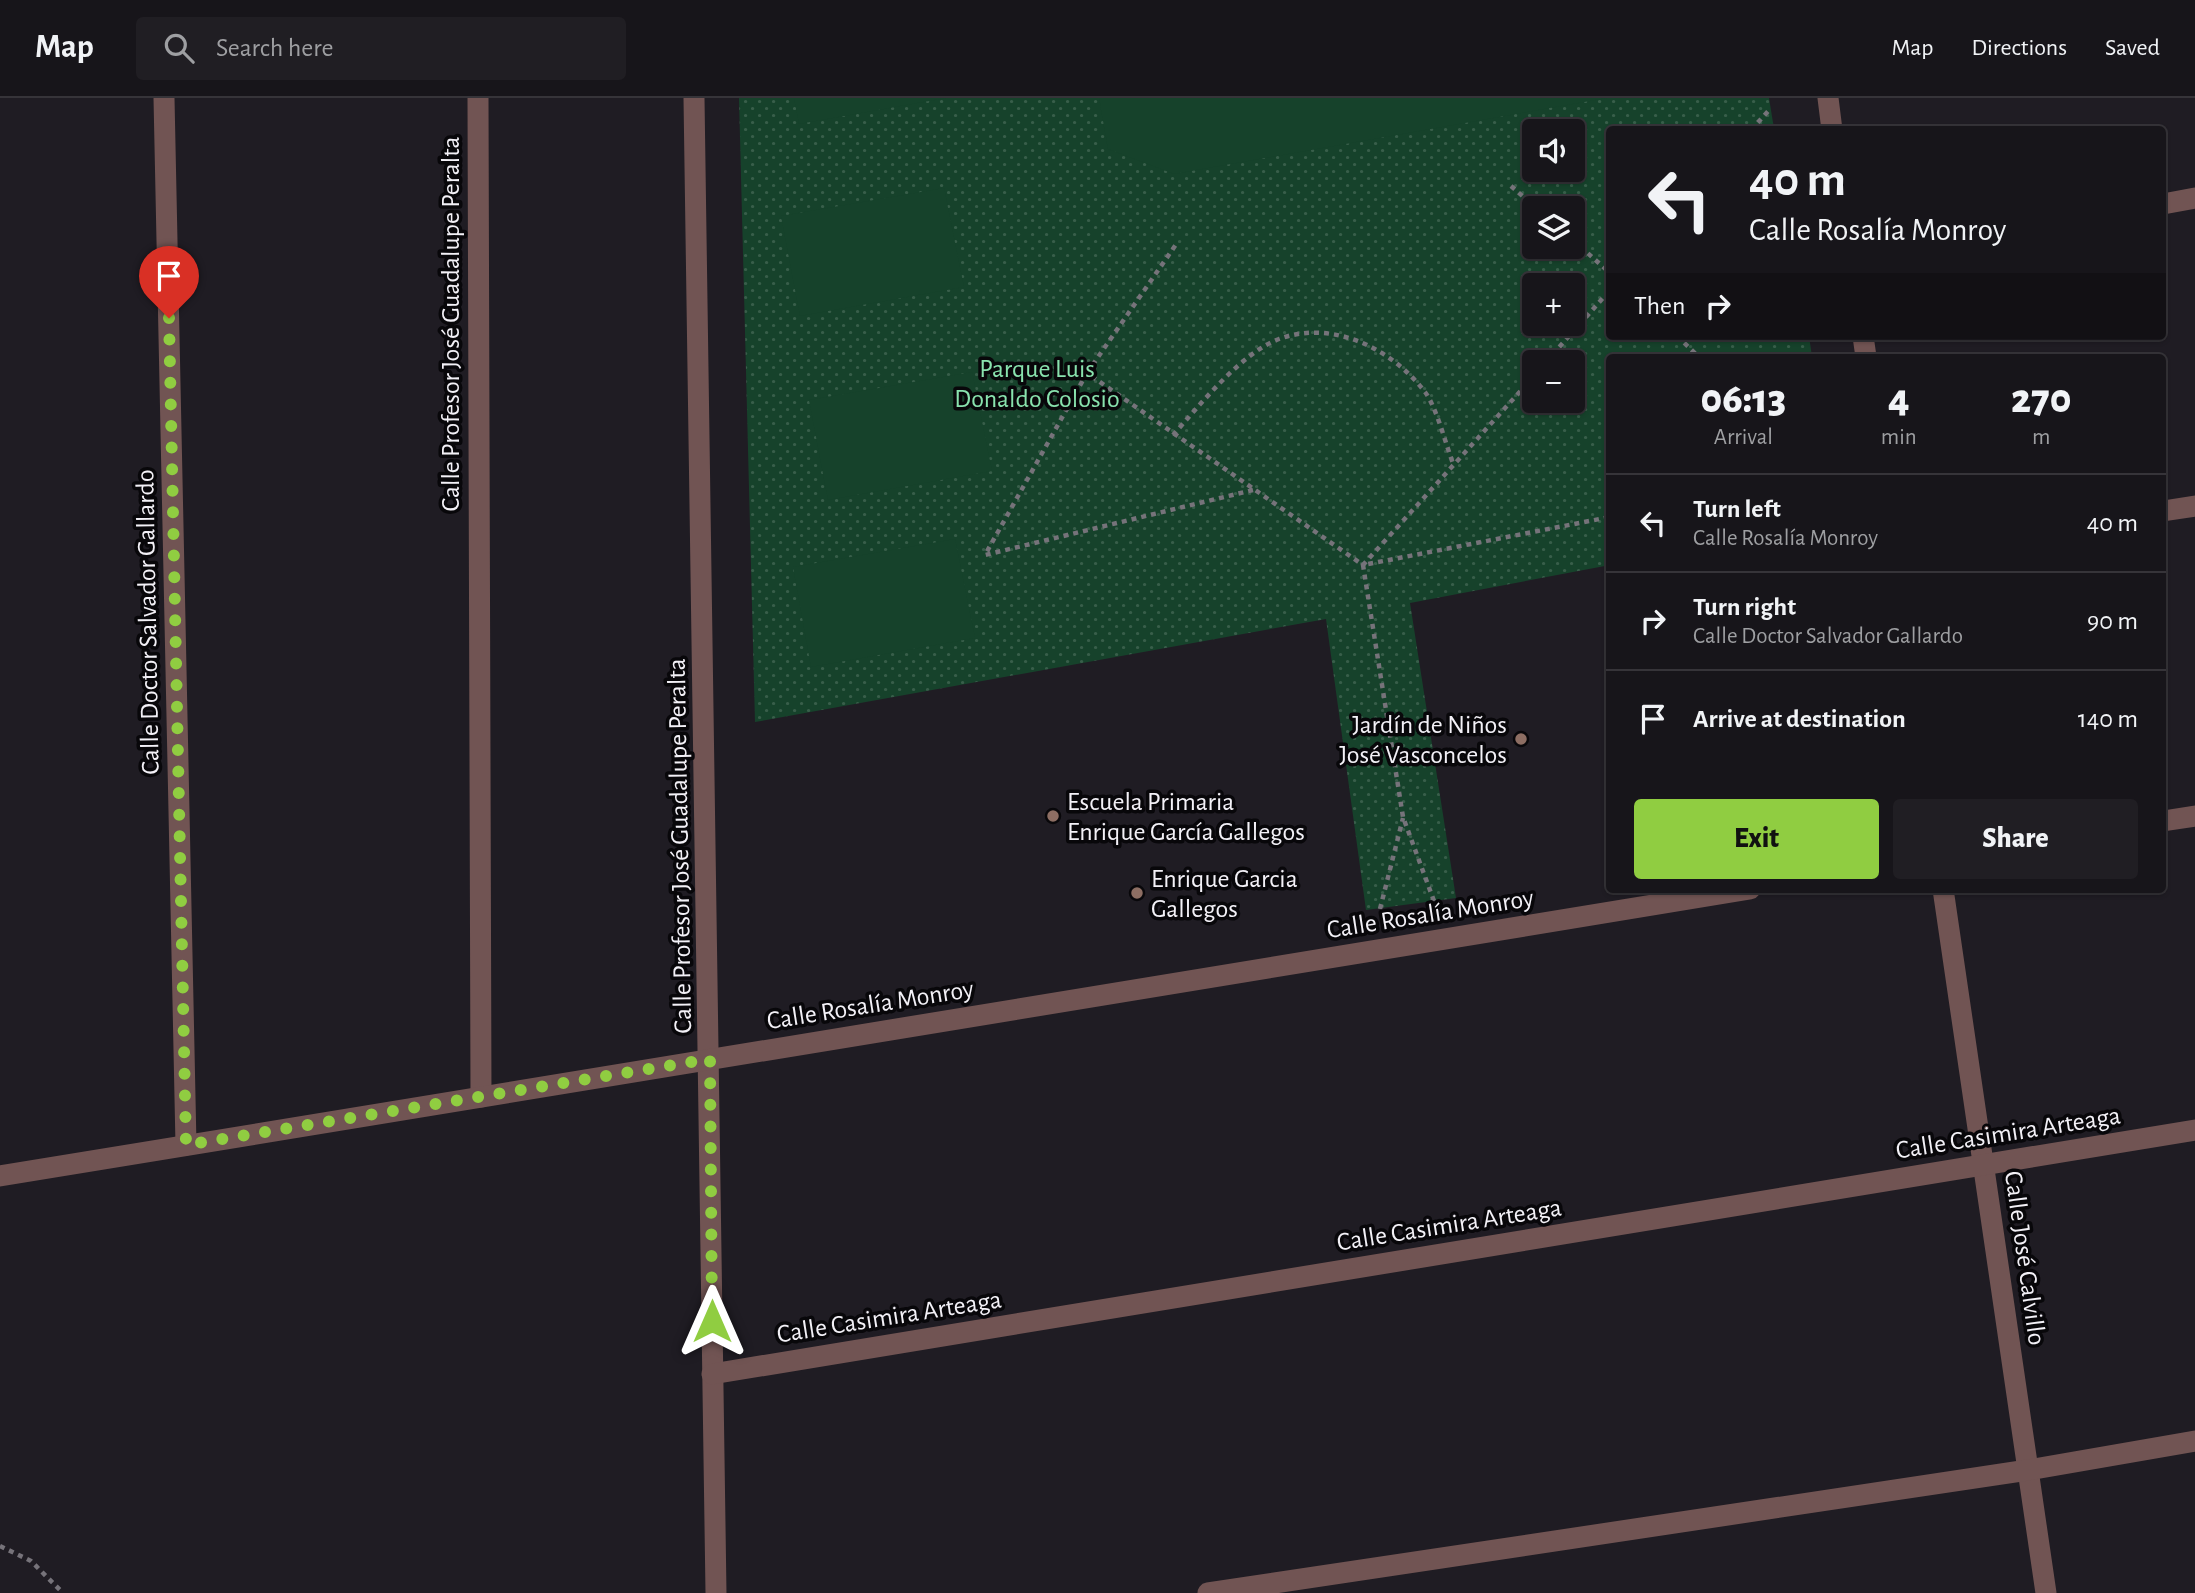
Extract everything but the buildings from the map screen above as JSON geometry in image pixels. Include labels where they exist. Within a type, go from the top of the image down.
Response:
[{"type":"street","name":"Calle Doctor Salvador Gallardo","points":[[164,98],[186,1145]]},
{"type":"street","name":"Calle Profesor José Guadalupe Peralta","points":[[478,98],[481,1097]]},
{"type":"street","name":"Calle Profesor José Guadalupe Peralta","points":[[694,98],[716,1593]]},
{"type":"street","points":[[1828,98],[1832,126]]},
{"type":"street","points":[[2166,203],[2195,198]]},
{"type":"street","points":[[2166,511],[2195,506]]},
{"type":"street","points":[[2166,821],[2195,816]]},
{"type":"street","name":"Calle Rosalía Monroy","points":[[0,1176],[1725,893]]},
{"type":"street","name":"Calle José Calvillo","points":[[1944,893],[2046,1593]]},
{"type":"street","name":"Calle Casimira Arteaga","points":[[712,1374],[2195,1130]]},
{"type":"street","points":[[1208,1593],[2028,1470],[2195,1441]]},
{"type":"path","points":[[1755,126],[1771,108]]},
{"type":"path","points":[[1511,186],[1522,196]]},
{"type":"path","points":[[1177,243],[1087,373],[985,555],[1253,490]]},
{"type":"path","points":[[1585,251],[1606,269]]},
{"type":"path","points":[[1557,350],[1606,294]]},
{"type":"path","points":[[1173,435],[1233,369],[1279,339],[1331,332],[1378,349],[1426,393],[1454,466]]},
{"type":"path","points":[[1681,340],[1696,354]]},
{"type":"path","points":[[1087,373],[1363,565],[1606,518]]},
{"type":"path","points":[[1363,565],[1522,390]]},
{"type":"path","points":[[1363,565],[1403,817],[1434,901]]},
{"type":"path","points":[[1380,909],[1403,817]]},
{"type":"path","points":[[0,1546],[31,1561],[63,1593]]},
{"type":"green space","name":"Parque Luis Donaldo Colosio","points":[[739,98],[1769,98],[1774,126],[1606,126],[1606,340],[1810,340],[1812,354],[1606,354],[1606,566],[1410,603],[1456,898],[1366,910],[1326,619],[755,722]]},
{"type":"green space","points":[[794,98],[946,98],[799,124]]},
{"type":"green space","points":[[1099,98],[1607,98],[1174,174],[1108,149]]},
{"type":"green space","points":[[944,188],[964,287],[800,316],[781,216]]},
{"type":"green space","points":[[972,372],[992,471],[828,500],[809,400]]},
{"type":"green space","points":[[955,539],[975,638],[811,667],[793,567]]},
{"type":"place","name":"Jardín de Niños José Vasconcelos","points":[[1521,739]]},
{"type":"place","name":"Escuela Primaria Enrique García Gallegos","points":[[1053,816]]},
{"type":"place","name":"Enrique Garcia Gallegos","points":[[1137,893]]},
{"type":"route","points":[[169,318],[186,1145],[710,1059],[712,1321]]}]
